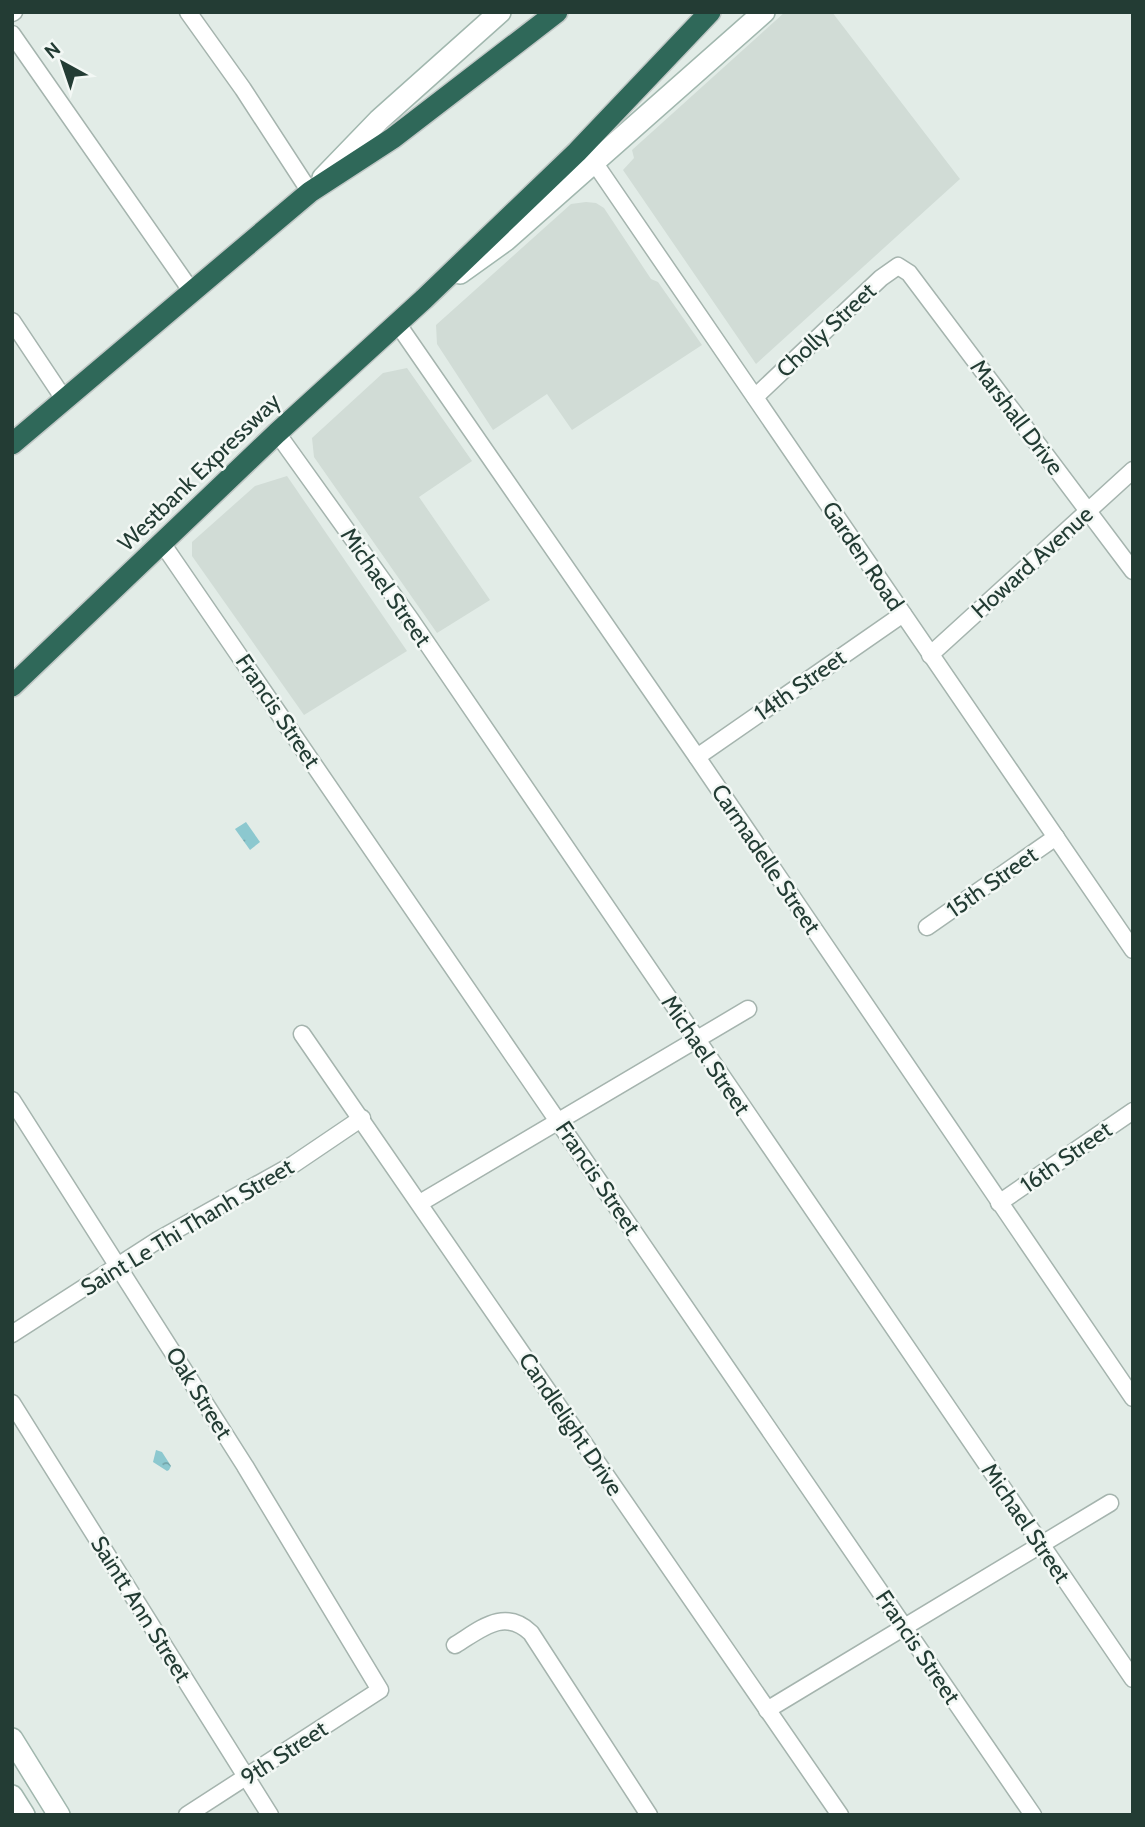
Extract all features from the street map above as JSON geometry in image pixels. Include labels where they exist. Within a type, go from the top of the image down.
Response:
[{"type":"highway","points":[[12,444],[310,192],[393,138],[556,12]]},
{"type":"highway","name":"Westbank Expressway","points":[[12,686],[577,152],[710,12]]},
{"type":"main road","name":"Westbank Expressway","points":[[424,299],[506,240],[764,12]]},
{"type":"main road","points":[[310,192],[379,120],[496,14]]},
{"type":"main road","points":[[12,1739],[59,1815]]},
{"type":"main road","points":[[12,1796],[24,1815]]},
{"type":"street","points":[[188,12],[243,89],[310,192]]},
{"type":"street","points":[[12,34],[192,292]]},
{"type":"street","name":"Garden Road","points":[[594,162],[1133,950]]},
{"type":"street","name":"Cholly Street","points":[[755,397],[881,278],[898,266]]},
{"type":"street","name":"Marshall Drive","points":[[898,266],[909,273],[1133,571]]},
{"type":"street","points":[[12,321],[64,399]]},
{"type":"street","name":"Carmadelle Street","points":[[397,323],[697,757],[1133,1398]]},
{"type":"street","name":"Michael Street","points":[[277,433],[411,620],[1133,1679]]},
{"type":"street","name":"Howard Avenue","points":[[930,655],[1133,470]]},
{"type":"street","name":"Francis Street","points":[[162,543],[1033,1815]]},
{"type":"street","name":"14th Street","points":[[697,757],[903,614]]},
{"type":"street","name":"15th Street","points":[[928,926],[1056,837]]},
{"type":"street","points":[[420,1203],[748,1009]]},
{"type":"street","name":"Candlelight Drive","points":[[302,1034],[839,1815]]},
{"type":"street","name":"Oak Street","points":[[12,1100],[245,1466],[380,1690]]},
{"type":"street","name":"16th Street","points":[[999,1203],[1133,1111]]},
{"type":"street","name":"Saint Le Thi Thanh Street","points":[[12,1334],[158,1240],[294,1164],[362,1118]]},
{"type":"street","name":"Saintt Ann Street","points":[[12,1402],[270,1815]]},
{"type":"street","points":[[767,1710],[1110,1503]]},
{"type":"street","points":[[455,1645],[498,1621],[516,1622],[524,1626],[649,1815]]},
{"type":"street","name":"9th Street","points":[[187,1815],[380,1690]]},
{"type":"shaded area","points":[[785,12],[832,12],[960,179],[756,364],[623,170],[634,158],[632,150]]},
{"type":"shaded area","points":[[596,203],[604,208],[651,279],[658,282],[702,345],[572,430],[547,394],[493,430],[437,344],[436,325],[571,204]]},
{"type":"shaded area","points":[[407,368],[472,461],[419,497],[490,600],[437,633],[314,457],[312,438],[383,373]]},
{"type":"shaded area","points":[[287,476],[407,651],[304,715],[192,556],[192,542],[255,486]]},
{"type":"water","points":[[246,822],[260,842],[250,850],[235,829]]},
{"type":"water","points":[[156,1450],[162,1452],[171,1466],[169,1470],[153,1462]]}]
